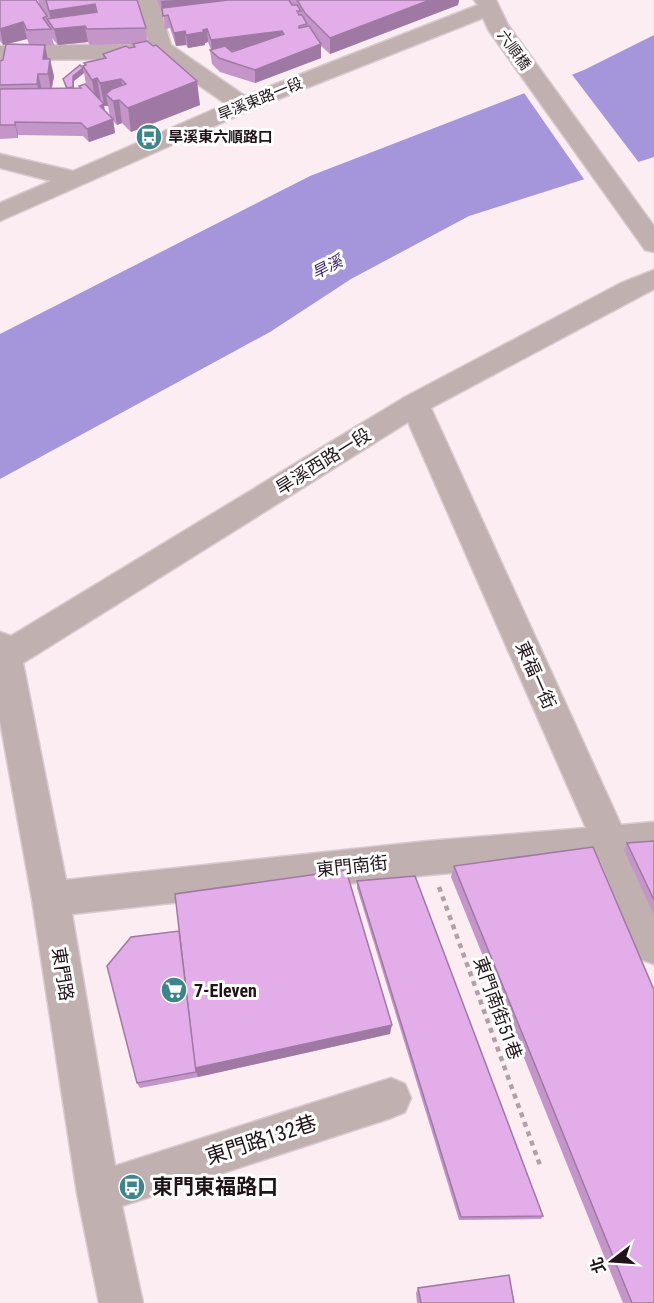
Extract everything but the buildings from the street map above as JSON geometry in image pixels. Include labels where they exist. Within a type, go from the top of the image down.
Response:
[{"type":"street","points":[[147,0],[161,48],[243,105]]},
{"type":"street","name":"旱溪東路一段","points":[[0,213],[243,105],[488,4]]},
{"type":"street","name":"六順橋","points":[[488,4],[516,23],[654,211]]},
{"type":"street","name":"六順橋","points":[[488,4],[497,27],[654,244]]},
{"type":"street","points":[[0,52],[145,52],[161,48]]},
{"type":"street","points":[[0,161],[74,179]]},
{"type":"street","name":"旱溪西路一段","points":[[2,654],[415,404],[630,289],[654,279]]},
{"type":"street","name":"東福一街","points":[[415,404],[611,843],[654,946]]},
{"type":"street","name":"東門路","points":[[2,654],[51,899],[98,1193],[121,1303]]},
{"type":"street","name":"東門南街","points":[[51,899],[428,858],[654,839]]},
{"type":"street","name":"東門路132巷","points":[[98,1193],[391,1098]]},
{"type":"path","name":"東門南街51巷","points":[[428,858],[541,1168]]},
{"type":"water","name":"旱溪","points":[[654,35],[654,157],[469,216],[351,279],[270,332],[0,479],[0,334],[310,176],[584,70]]},
{"type":"pier","points":[[570,72],[640,164],[586,182],[522,90]]},
{"type":"place","name":"旱溪東六順路口","points":[[149,137]]},
{"type":"place","name":"7-Eleven","points":[[174,990]]},
{"type":"place","name":"東門東福路口","points":[[132,1187]]}]
